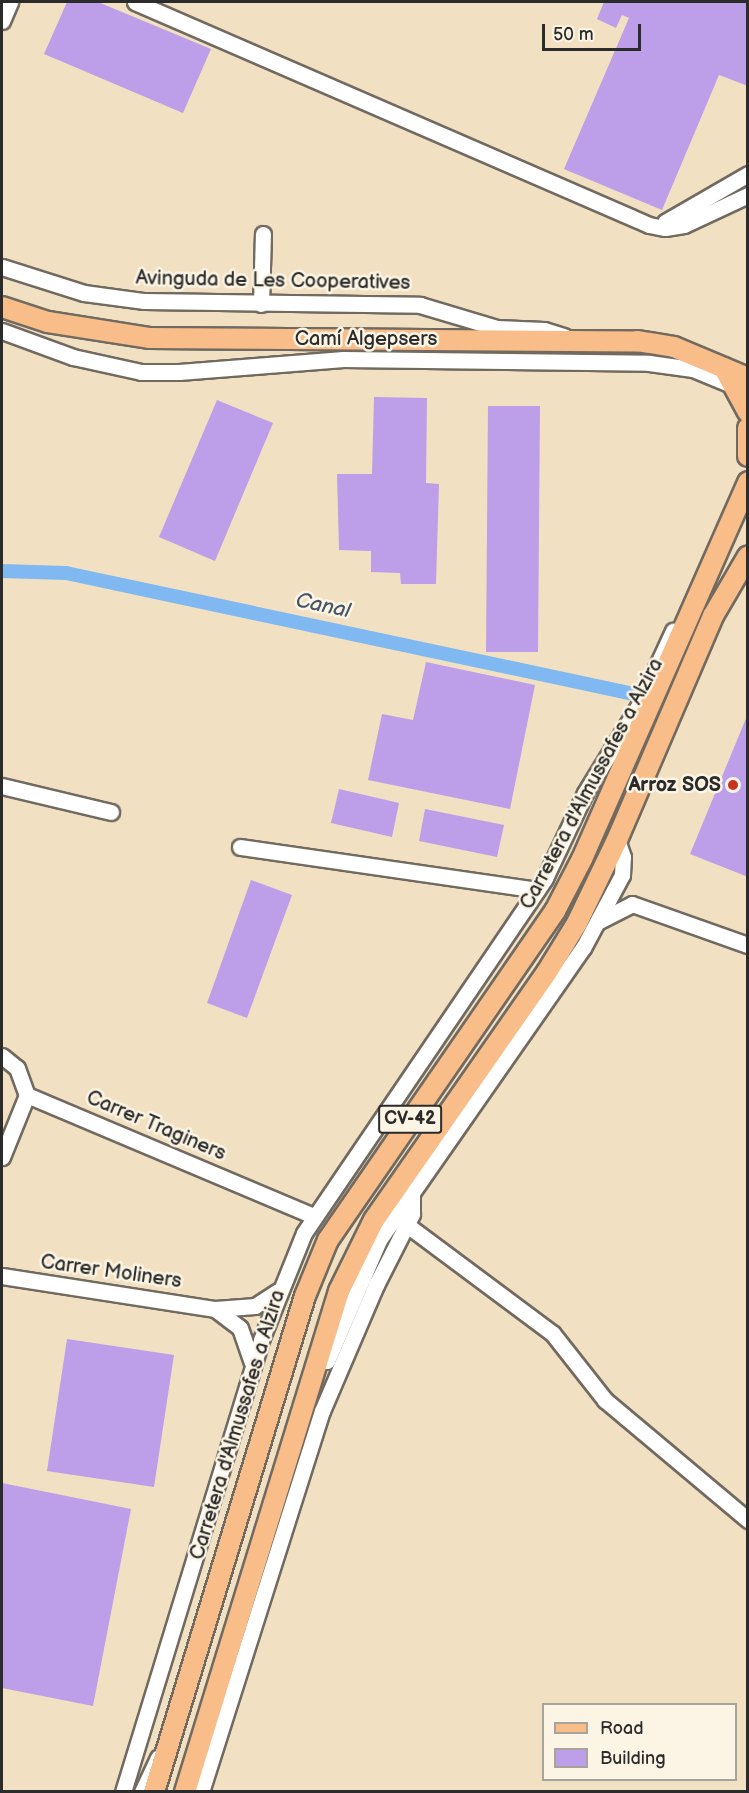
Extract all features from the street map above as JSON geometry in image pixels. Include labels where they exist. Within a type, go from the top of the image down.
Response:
[{"type":"main road","points":[[2,307],[48,322],[149,338],[655,343],[724,368],[741,382],[747,412]]},
{"type":"main road","points":[[747,428],[747,456]]},
{"type":"main road","name":"Carretera d'Almussafes a Alzira","points":[[154,1791],[305,1296],[328,1240],[555,911],[582,859],[747,482]]},
{"type":"main road","name":"Carretera d'Almussafes a Alzira","points":[[185,1791],[339,1292],[374,1220],[547,972],[577,923],[617,840],[713,616],[747,556]]},
{"type":"street","points":[[2,21],[10,2]]},
{"type":"street","points":[[135,2],[649,225],[665,228],[684,225],[747,195]]},
{"type":"street","points":[[649,225],[676,219],[747,174]]},
{"type":"street","points":[[261,304],[262,234]]},
{"type":"street","name":"Avinguda de Les Cooperatives","points":[[2,267],[84,293],[144,301],[420,305],[497,328],[544,330],[578,341]]},
{"type":"street","name":"Camí Algepsers","points":[[2,331],[74,357],[141,372],[179,372],[343,359],[638,363],[693,369],[741,382]]},
{"type":"street","name":"Carretera d'Almussafes a Alzira","points":[[123,1791],[278,1291],[313,1216],[537,890],[566,841],[603,761],[638,707],[671,633],[699,591]]},
{"type":"street","points":[[2,786],[111,812]]},
{"type":"street","name":"Carretera d'Almussafes a Alzira","points":[[307,1397],[320,1380],[363,1270],[412,1192],[542,1011],[597,922],[622,875],[623,857],[617,840]]},
{"type":"street","points":[[240,847],[537,890]]},
{"type":"street","points":[[597,922],[615,909],[632,904],[747,945]]},
{"type":"street","points":[[2,1056],[17,1068],[27,1095],[2,1157]]},
{"type":"street","name":"Carrer Traginers","points":[[27,1095],[313,1216]]},
{"type":"street","points":[[201,1791],[322,1411],[376,1285],[412,1214],[412,1192]]},
{"type":"street","points":[[407,1225],[553,1334],[605,1400],[747,1520]]},
{"type":"street","name":"Carrer Moliners","points":[[2,1276],[215,1309],[255,1306],[278,1291]]},
{"type":"street","name":"Carrer Moliners","points":[[215,1309],[240,1328],[251,1350],[253,1368]]},
{"type":"street","points":[[142,1791],[173,1728]]},
{"type":"building","points":[[67,2],[98,2],[211,49],[183,113],[44,54]]},
{"type":"building","points":[[604,2],[748,2],[748,86],[719,75],[662,210],[564,169],[629,18],[622,15],[616,28],[597,19]]},
{"type":"building","points":[[374,397],[427,398],[426,483],[439,484],[436,584],[401,584],[400,573],[371,572],[371,551],[339,550],[337,474],[372,474]]},
{"type":"building","points":[[217,400],[273,423],[215,561],[159,537]]},
{"type":"building","points":[[488,406],[540,406],[538,652],[486,652]]},
{"type":"building","points":[[426,662],[535,685],[510,809],[368,780],[382,714],[413,720]]},
{"type":"building","name":"Arroz SOS","points":[[748,716],[748,877],[690,854]]},
{"type":"building","points":[[339,789],[399,803],[392,837],[331,823]]},
{"type":"building","points":[[425,809],[504,825],[497,857],[419,841]]},
{"type":"building","points":[[251,880],[292,895],[247,1018],[207,1003]]},
{"type":"building","points":[[67,1339],[174,1355],[154,1487],[47,1471]]},
{"type":"building","points":[[2,1483],[131,1509],[93,1706],[2,1688]]},
{"type":"waterway","name":"Canal","points":[[2,571],[66,573],[634,694]]},
{"type":"place","name":"Arroz SOS","points":[[733,785]]}]
